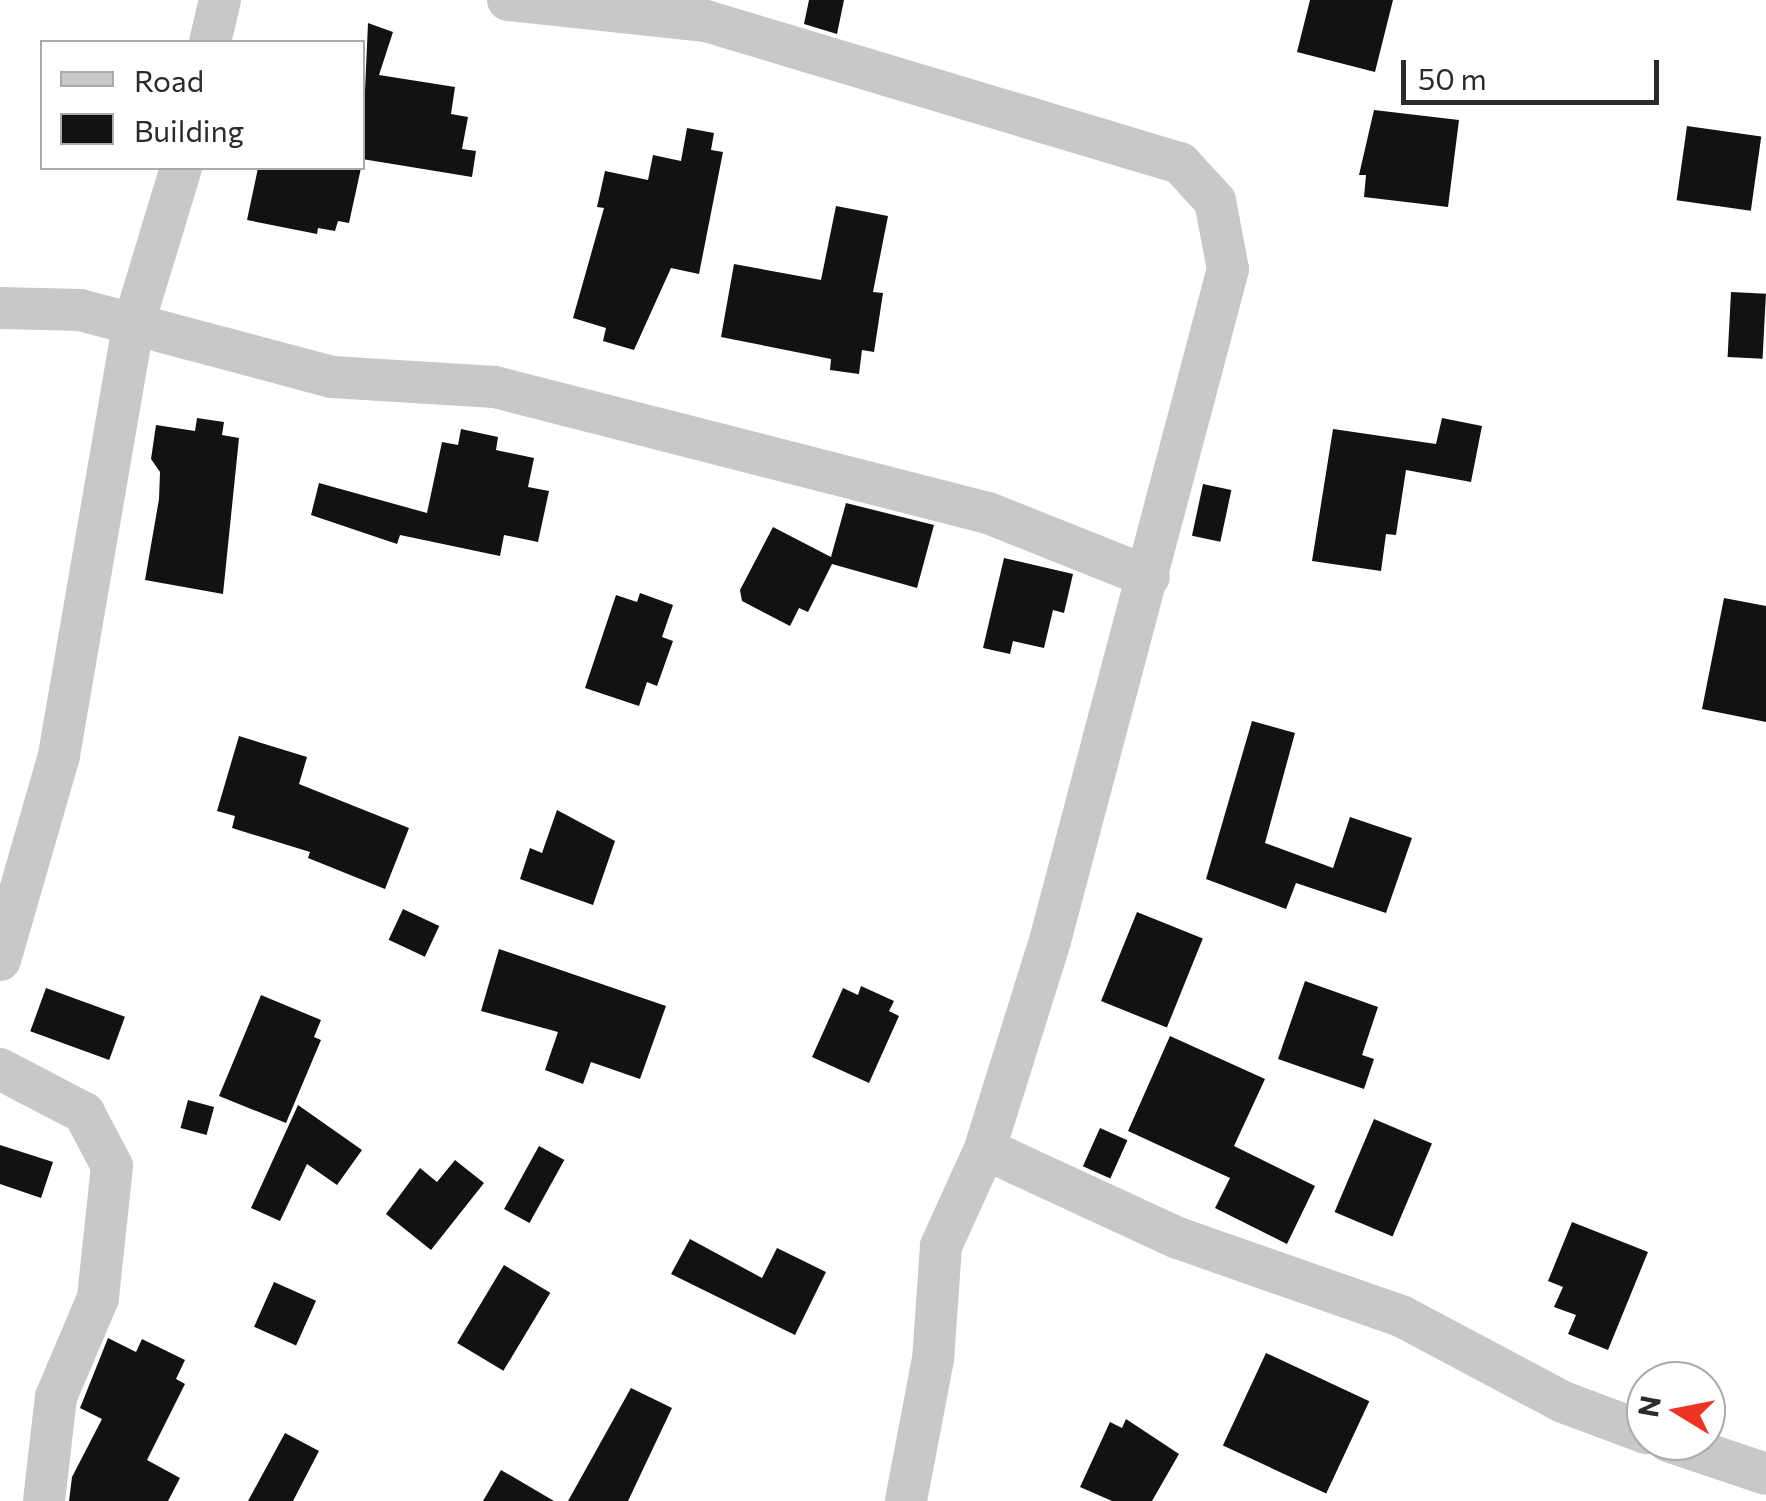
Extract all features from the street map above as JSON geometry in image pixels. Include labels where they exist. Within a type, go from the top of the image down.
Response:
[{"type":"street","points":[[210,40],[220,0]]},
{"type":"street","points":[[508,0],[706,21],[1180,163],[1216,201],[1228,269],[1148,576],[985,1149],[941,1246],[933,1360],[906,1501]]},
{"type":"street","points":[[0,960],[59,755],[133,326],[180,170]]},
{"type":"street","points":[[0,308],[80,310],[332,377],[495,388],[988,513],[1148,576]]},
{"type":"street","points":[[0,1069],[84,1113],[112,1166],[98,1298],[56,1397],[44,1501]]},
{"type":"street","points":[[985,1149],[1178,1238],[1403,1317],[1563,1402],[1626,1426]]},
{"type":"street","points":[[1726,1461],[1766,1474]]},
{"type":"building","points":[[809,0],[844,0],[837,34],[804,24]]},
{"type":"building","points":[[1310,0],[1393,0],[1375,72],[1297,52]]},
{"type":"building","points":[[368,23],[393,32],[379,75],[455,87],[451,114],[468,117],[462,149],[476,151],[472,177],[365,159]]},
{"type":"building","points":[[1374,110],[1459,120],[1448,207],[1364,197],[1366,175],[1359,175]]},
{"type":"building","points":[[1687,126],[1761,136],[1751,211],[1677,200]]},
{"type":"building","points":[[687,128],[714,133],[711,150],[723,152],[699,274],[671,268],[634,350],[603,341],[606,328],[573,318],[604,208],[597,207],[605,171],[648,180],[653,155],[681,161]]},
{"type":"building","points":[[258,170],[361,170],[349,223],[338,221],[335,231],[318,228],[317,234],[247,220]]},
{"type":"building","points":[[836,206],[888,216],[873,292],[883,293],[874,352],[862,350],[859,374],[830,370],[831,359],[721,337],[734,264],[821,280]]},
{"type":"building","points":[[1731,292],[1766,294],[1763,359],[1728,357]]},
{"type":"building","points":[[197,418],[224,422],[222,435],[239,438],[223,594],[145,580],[159,499],[160,472],[151,459],[156,425],[195,431]]},
{"type":"building","points":[[1442,418],[1482,426],[1471,482],[1406,470],[1396,535],[1386,534],[1381,571],[1312,561],[1333,429],[1436,444]]},
{"type":"building","points":[[461,429],[498,437],[496,450],[534,458],[528,487],[549,491],[538,542],[504,535],[500,556],[400,535],[397,544],[311,515],[319,483],[427,513],[442,442],[458,445]]},
{"type":"building","points":[[1203,484],[1231,490],[1220,542],[1192,536]]},
{"type":"building","points":[[846,503],[934,525],[917,588],[832,564],[808,612],[799,608],[790,626],[742,601],[740,590],[773,527],[831,557]]},
{"type":"building","points":[[1004,558],[1073,574],[1064,613],[1053,610],[1044,648],[1013,641],[1010,654],[983,648]]},
{"type":"building","points":[[640,593],[673,605],[662,637],[673,641],[657,686],[647,682],[639,706],[585,688],[616,595],[637,602]]},
{"type":"building","points":[[1724,598],[1766,606],[1766,722],[1702,709]]},
{"type":"building","points":[[1252,721],[1295,733],[1265,843],[1333,868],[1350,817],[1412,838],[1386,913],[1296,883],[1286,909],[1206,879]]},
{"type":"building","points":[[239,736],[307,757],[299,784],[409,828],[385,889],[308,858],[310,852],[232,828],[235,816],[217,811]]},
{"type":"building","points":[[557,810],[615,841],[593,905],[520,879],[530,848],[542,853]]},
{"type":"building","points":[[403,909],[439,926],[425,957],[389,940]]},
{"type":"building","points":[[1137,912],[1203,939],[1167,1028],[1101,1001]]},
{"type":"building","points":[[499,949],[666,1006],[640,1079],[591,1062],[583,1084],[545,1070],[558,1032],[481,1011]]},
{"type":"building","points":[[1305,981],[1378,1007],[1362,1055],[1374,1059],[1364,1089],[1278,1059]]},
{"type":"building","points":[[861,986],[894,1001],[889,1011],[899,1016],[869,1083],[812,1057],[843,988],[858,995]]},
{"type":"building","points":[[46,988],[125,1017],[109,1060],[30,1031]]},
{"type":"building","points":[[261,995],[321,1020],[314,1037],[321,1040],[286,1123],[219,1096]]},
{"type":"building","points":[[1170,1036],[1265,1079],[1234,1146],[1315,1186],[1287,1244],[1215,1208],[1230,1178],[1128,1131]]},
{"type":"building","points":[[188,1100],[214,1107],[207,1135],[180,1128]]},
{"type":"building","points":[[298,1105],[362,1150],[337,1185],[307,1164],[280,1221],[251,1208]]},
{"type":"building","points":[[1374,1119],[1432,1144],[1393,1237],[1335,1212]]},
{"type":"building","points":[[1100,1128],[1127,1140],[1110,1179],[1083,1166]]},
{"type":"building","points":[[0,1145],[53,1162],[41,1198],[0,1184]]},
{"type":"building","points":[[539,1146],[564,1160],[529,1223],[504,1209]]},
{"type":"building","points":[[455,1160],[484,1183],[431,1250],[386,1214],[420,1168],[437,1182]]},
{"type":"building","points":[[1572,1222],[1648,1252],[1608,1350],[1568,1334],[1576,1315],[1554,1307],[1563,1287],[1548,1281]]},
{"type":"building","points":[[690,1239],[762,1278],[777,1248],[826,1272],[795,1335],[671,1274]]},
{"type":"building","points":[[504,1265],[550,1293],[503,1371],[457,1343]]},
{"type":"building","points":[[274,1282],[316,1301],[296,1345],[254,1327]]},
{"type":"building","points":[[108,1338],[136,1352],[142,1339],[185,1360],[176,1379],[185,1384],[147,1460],[180,1478],[168,1501],[69,1501],[72,1477],[102,1419],[80,1408]]},
{"type":"building","points":[[1266,1353],[1369,1401],[1326,1494],[1223,1445]]},
{"type":"building","points":[[631,1388],[672,1408],[628,1501],[568,1501]]},
{"type":"building","points":[[1126,1419],[1179,1454],[1152,1501],[1112,1501],[1080,1487],[1110,1422],[1122,1428]]},
{"type":"building","points":[[285,1433],[319,1451],[293,1501],[248,1501]]},
{"type":"building","points":[[501,1470],[554,1501],[483,1501]]}]
